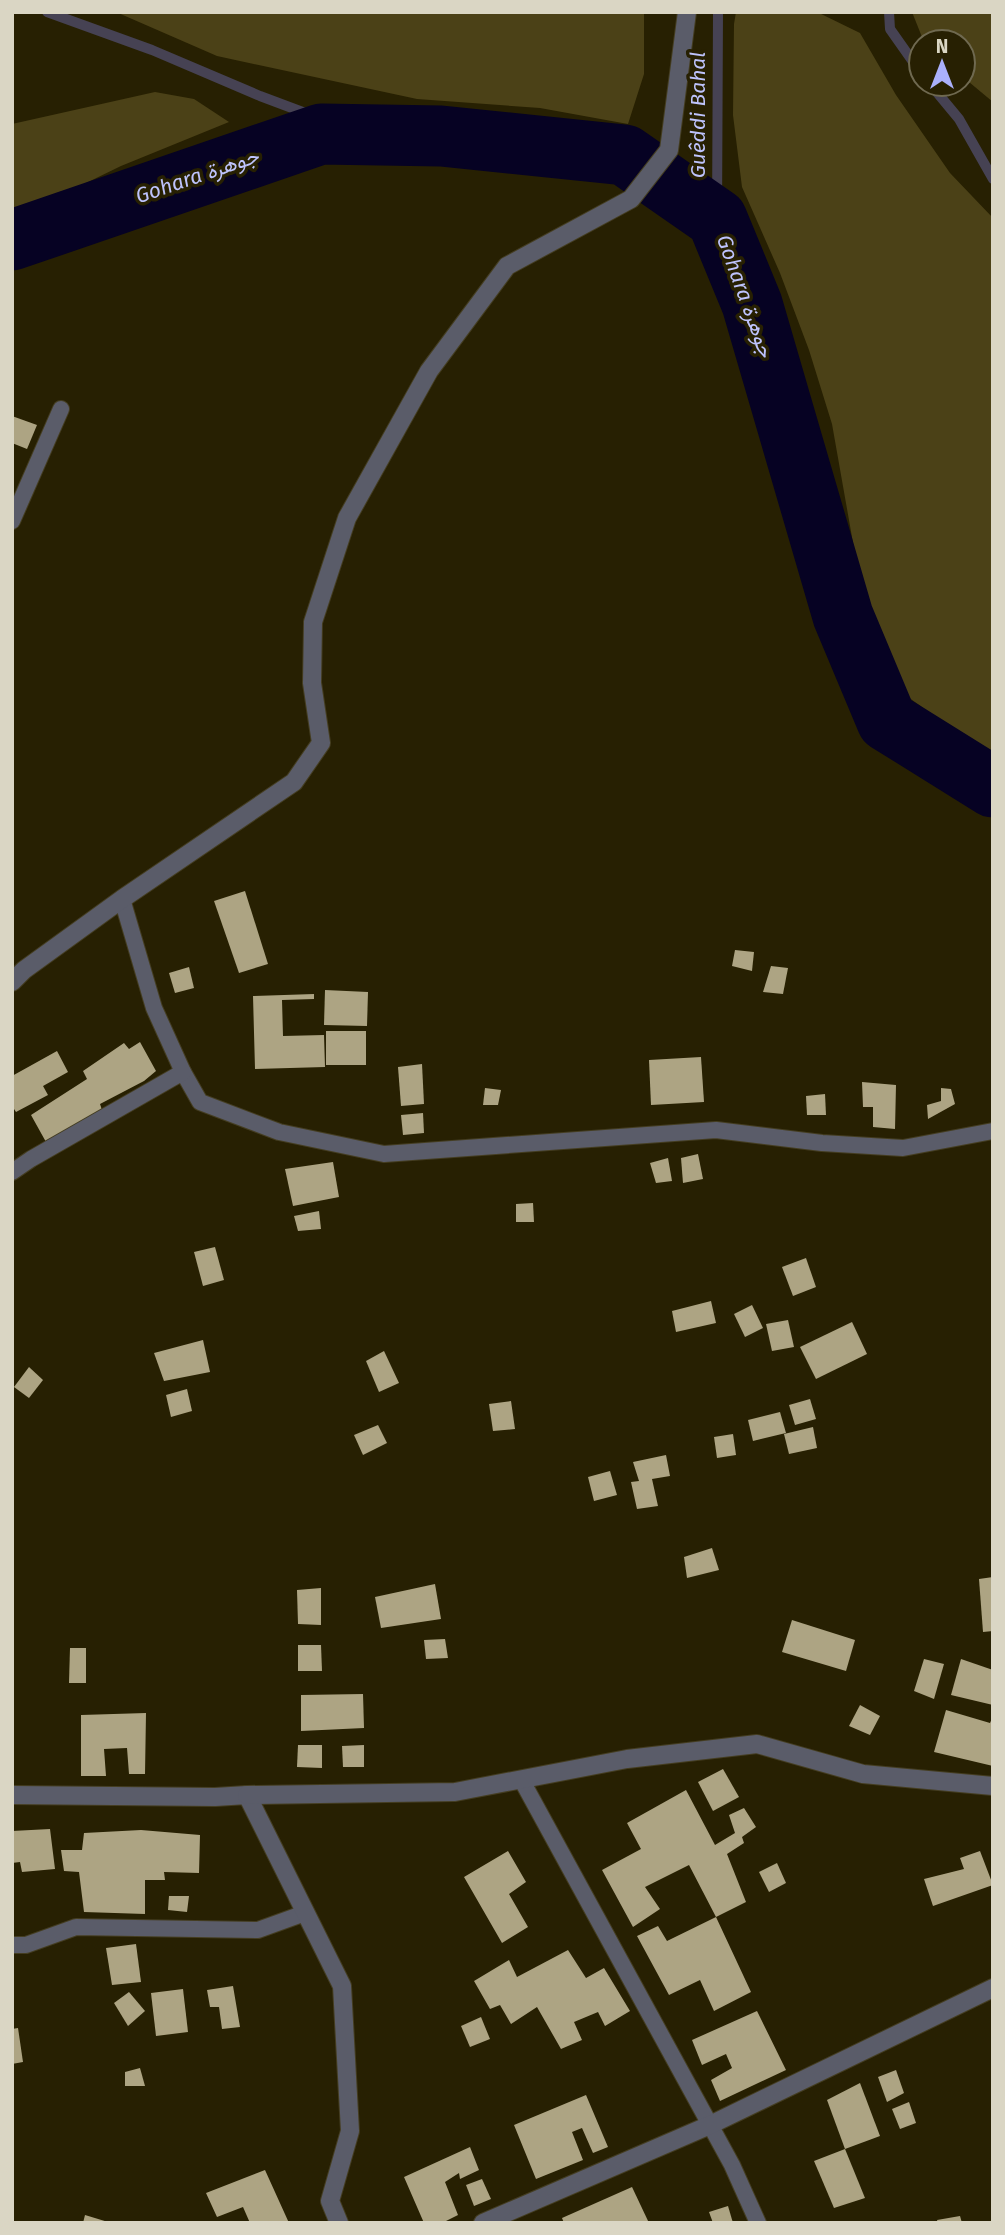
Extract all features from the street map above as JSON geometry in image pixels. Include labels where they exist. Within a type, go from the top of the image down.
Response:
[{"type":"street","points":[[12,982],[24,970],[122,899],[294,782],[321,743],[312,683],[313,622],[346,518],[429,371],[507,266],[631,199],[669,150],[687,12]]},
{"type":"street","points":[[12,1795],[215,1797],[455,1792],[627,1759],[757,1744],[863,1774],[993,1786]]},
{"type":"street","points":[[247,1795],[342,1986],[351,2131],[330,2201],[339,2223]]},
{"type":"street","points":[[482,2223],[710,2126],[993,1989]]},
{"type":"lane","points":[[12,521],[61,409]]},
{"type":"lane","points":[[122,899],[154,1007],[183,1072],[200,1102],[279,1132],[384,1154],[716,1130],[822,1143],[903,1148],[993,1131]]},
{"type":"lane","points":[[12,1172],[30,1159],[183,1072]]},
{"type":"lane","points":[[521,1779],[732,2165],[758,2223]]},
{"type":"lane","points":[[12,1945],[26,1945],[76,1927],[258,1930],[305,1913]]},
{"type":"shaded area","points":[[116,12],[644,12],[644,74],[628,124],[540,108],[417,99],[217,56]]},
{"type":"shaded area","points":[[736,12],[817,12],[860,33],[896,95],[950,173],[993,218],[993,758],[908,697],[861,588],[832,424],[809,350],[780,273],[742,187],[733,115]]},
{"type":"shaded area","points":[[912,12],[993,12],[993,102],[977,89],[977,28],[918,28]]},
{"type":"shaded area","points":[[155,92],[194,99],[229,122],[121,166],[12,219],[12,124]]},
{"type":"building","points":[[12,416],[37,425],[27,449],[12,443]]},
{"type":"building","points":[[245,891],[268,964],[239,973],[214,901]]},
{"type":"building","points":[[735,950],[754,952],[752,971],[732,966]]},
{"type":"building","points":[[771,966],[788,968],[783,994],[763,992]]},
{"type":"building","points":[[189,967],[194,988],[175,993],[169,973]]},
{"type":"building","points":[[325,990],[368,992],[367,1026],[324,1025]]},
{"type":"building","points":[[314,994],[314,999],[282,1000],[283,1036],[324,1035],[325,1067],[255,1069],[253,996]]},
{"type":"building","points":[[326,1031],[366,1031],[366,1065],[326,1065]]},
{"type":"building","points":[[140,1042],[156,1071],[144,1081],[100,1104],[102,1110],[46,1142],[31,1115],[87,1079],[83,1071],[124,1043],[129,1049]]},
{"type":"building","points":[[57,1051],[68,1072],[43,1086],[48,1095],[16,1112],[12,1106],[12,1076]]},
{"type":"building","points":[[701,1057],[704,1102],[651,1105],[649,1060]]},
{"type":"building","points":[[422,1064],[424,1104],[401,1106],[398,1067]]},
{"type":"building","points":[[862,1082],[896,1085],[895,1129],[873,1127],[873,1107],[863,1107]]},
{"type":"building","points":[[485,1088],[501,1090],[498,1105],[483,1105]]},
{"type":"building","points":[[941,1088],[951,1089],[955,1104],[928,1119],[927,1105],[941,1101]]},
{"type":"building","points":[[825,1094],[826,1115],[807,1115],[806,1096]]},
{"type":"building","points":[[423,1113],[424,1133],[403,1135],[401,1115]]},
{"type":"building","points":[[698,1154],[703,1179],[683,1183],[681,1158]]},
{"type":"building","points":[[668,1158],[672,1181],[656,1183],[650,1163]]},
{"type":"building","points":[[333,1162],[339,1197],[293,1206],[285,1169]]},
{"type":"building","points":[[533,1203],[534,1222],[516,1222],[516,1204]]},
{"type":"building","points":[[319,1211],[321,1229],[298,1231],[294,1216]]},
{"type":"building","points":[[215,1247],[224,1280],[203,1286],[194,1252]]},
{"type":"building","points":[[806,1258],[816,1287],[793,1296],[782,1267]]},
{"type":"building","points":[[711,1301],[716,1323],[676,1332],[672,1311]]},
{"type":"building","points":[[752,1305],[763,1328],[745,1337],[734,1314]]},
{"type":"building","points":[[788,1320],[794,1347],[772,1351],[766,1324]]},
{"type":"building","points":[[852,1322],[867,1354],[816,1379],[800,1347]]},
{"type":"building","points":[[203,1340],[210,1372],[164,1381],[154,1353]]},
{"type":"building","points":[[384,1351],[399,1383],[379,1392],[366,1361]]},
{"type":"building","points":[[29,1367],[43,1380],[29,1398],[14,1387]]},
{"type":"building","points":[[187,1389],[192,1411],[171,1417],[166,1395]]},
{"type":"building","points":[[810,1399],[816,1419],[795,1425],[789,1405]]},
{"type":"building","points":[[511,1401],[515,1429],[493,1431],[489,1404]]},
{"type":"building","points":[[780,1412],[786,1433],[753,1441],[748,1420]]},
{"type":"building","points":[[378,1425],[387,1443],[363,1455],[354,1435]]},
{"type":"building","points":[[813,1427],[817,1448],[789,1454],[784,1434]]},
{"type":"building","points":[[733,1434],[736,1455],[717,1458],[714,1437]]},
{"type":"building","points":[[666,1455],[670,1476],[652,1479],[658,1506],[637,1509],[631,1482],[639,1481],[633,1462]]},
{"type":"building","points":[[610,1471],[617,1495],[594,1501],[588,1477]]},
{"type":"building","points":[[712,1548],[719,1570],[687,1578],[684,1557]]},
{"type":"building","points":[[993,1577],[993,1631],[983,1632],[979,1579]]},
{"type":"building","points":[[435,1584],[441,1619],[381,1628],[375,1597]]},
{"type":"building","points":[[321,1588],[321,1625],[298,1624],[297,1590]]},
{"type":"building","points":[[792,1620],[855,1640],[846,1671],[782,1652]]},
{"type":"building","points":[[445,1639],[448,1658],[426,1659],[424,1640]]},
{"type":"building","points":[[298,1645],[321,1645],[322,1671],[298,1671]]},
{"type":"building","points":[[70,1648],[86,1648],[86,1683],[69,1683]]},
{"type":"building","points":[[924,1659],[944,1664],[934,1699],[914,1691]]},
{"type":"building","points":[[961,1659],[993,1670],[993,1705],[951,1695]]},
{"type":"building","points":[[363,1694],[364,1728],[301,1731],[301,1695]]},
{"type":"building","points":[[860,1705],[880,1716],[870,1735],[849,1726]]},
{"type":"building","points":[[946,1710],[990,1723],[993,1716],[993,1766],[934,1752]]},
{"type":"building","points":[[146,1713],[145,1774],[129,1774],[127,1748],[104,1749],[106,1776],[81,1776],[81,1715]]},
{"type":"building","points":[[298,1745],[322,1745],[322,1768],[297,1767]]},
{"type":"building","points":[[364,1745],[364,1767],[343,1767],[342,1746]]},
{"type":"building","points":[[723,1769],[739,1797],[713,1811],[698,1782]]},
{"type":"building","points":[[686,1790],[715,1845],[735,1833],[729,1815],[744,1808],[756,1827],[742,1837],[744,1843],[727,1854],[746,1902],[716,1917],[689,1865],[645,1887],[660,1909],[633,1927],[602,1870],[641,1849],[627,1823]]},
{"type":"building","points":[[50,1829],[55,1869],[22,1872],[20,1862],[12,1863],[12,1831]]},
{"type":"building","points":[[141,1830],[200,1835],[199,1873],[164,1872],[165,1880],[145,1880],[145,1914],[84,1912],[79,1872],[64,1871],[61,1850],[82,1850],[84,1833]]},
{"type":"building","points":[[508,1851],[526,1882],[509,1894],[528,1927],[502,1943],[464,1877]]},
{"type":"building","points":[[980,1851],[993,1885],[933,1906],[924,1879],[964,1869],[960,1858]]},
{"type":"building","points":[[777,1863],[786,1883],[769,1892],[759,1872]]},
{"type":"building","points":[[169,1896],[189,1896],[187,1912],[168,1910]]},
{"type":"building","points":[[716,1917],[751,1992],[714,2011],[700,1980],[669,1995],[637,1936],[658,1926],[667,1941]]},
{"type":"building","points":[[136,1944],[141,1982],[112,1985],[106,1948]]},
{"type":"building","points":[[568,1950],[586,1978],[604,1968],[630,2011],[605,2026],[598,2012],[574,2022],[582,2040],[561,2049],[537,2007],[511,2024],[500,2005],[490,2009],[474,1981],[509,1960],[517,1977]]},
{"type":"building","points":[[233,1986],[240,2027],[222,2029],[219,2007],[210,2007],[207,1990]]},
{"type":"building","points":[[183,1989],[188,2032],[156,2036],[151,1993]]},
{"type":"building","points":[[129,1992],[145,2011],[128,2026],[114,2003]]},
{"type":"building","points":[[757,2011],[786,2070],[720,2101],[711,2080],[732,2068],[726,2054],[702,2065],[692,2040]]},
{"type":"building","points":[[481,2017],[490,2039],[470,2047],[461,2026]]},
{"type":"building","points":[[18,2028],[23,2062],[12,2064],[12,2029]]},
{"type":"building","points":[[140,2068],[145,2086],[125,2086],[125,2072]]},
{"type":"building","points":[[896,2070],[904,2093],[887,2102],[878,2077]]},
{"type":"building","points":[[860,2083],[880,2136],[845,2149],[827,2100]]},
{"type":"building","points":[[586,2095],[608,2147],[593,2153],[582,2128],[572,2132],[583,2160],[536,2179],[514,2125]]},
{"type":"building","points":[[909,2102],[916,2123],[900,2129],[892,2109]]},
{"type":"building","points":[[470,2147],[479,2170],[460,2179],[459,2173],[445,2182],[458,2215],[442,2223],[424,2223],[404,2177]]},
{"type":"building","points":[[845,2149],[865,2198],[834,2208],[814,2161]]},
{"type":"building","points":[[265,2170],[289,2223],[250,2223],[243,2207],[217,2217],[206,2193]]},
{"type":"building","points":[[482,2179],[491,2199],[474,2206],[466,2185]]},
{"type":"building","points":[[632,2187],[649,2223],[564,2223],[562,2218]]},
{"type":"building","points":[[728,2206],[733,2223],[713,2223],[709,2212]]},
{"type":"building","points":[[85,2215],[108,2222],[108,2223],[83,2223]]},
{"type":"building","points":[[960,2216],[962,2223],[938,2223],[937,2220]]},
{"type":"waterway","points":[[47,12],[152,50],[260,96],[364,135]]},
{"type":"waterway","name":"Guêddi Bahal","points":[[717,219],[718,12]]},
{"type":"waterway","points":[[889,12],[890,29],[907,53]]},
{"type":"waterway","points":[[942,98],[959,119],[993,179]]},
{"type":"waterway","name":"Gohara جوهرة","points":[[12,240],[321,134],[441,136],[625,155],[717,219],[752,304],[843,616],[887,721],[993,787]]}]
